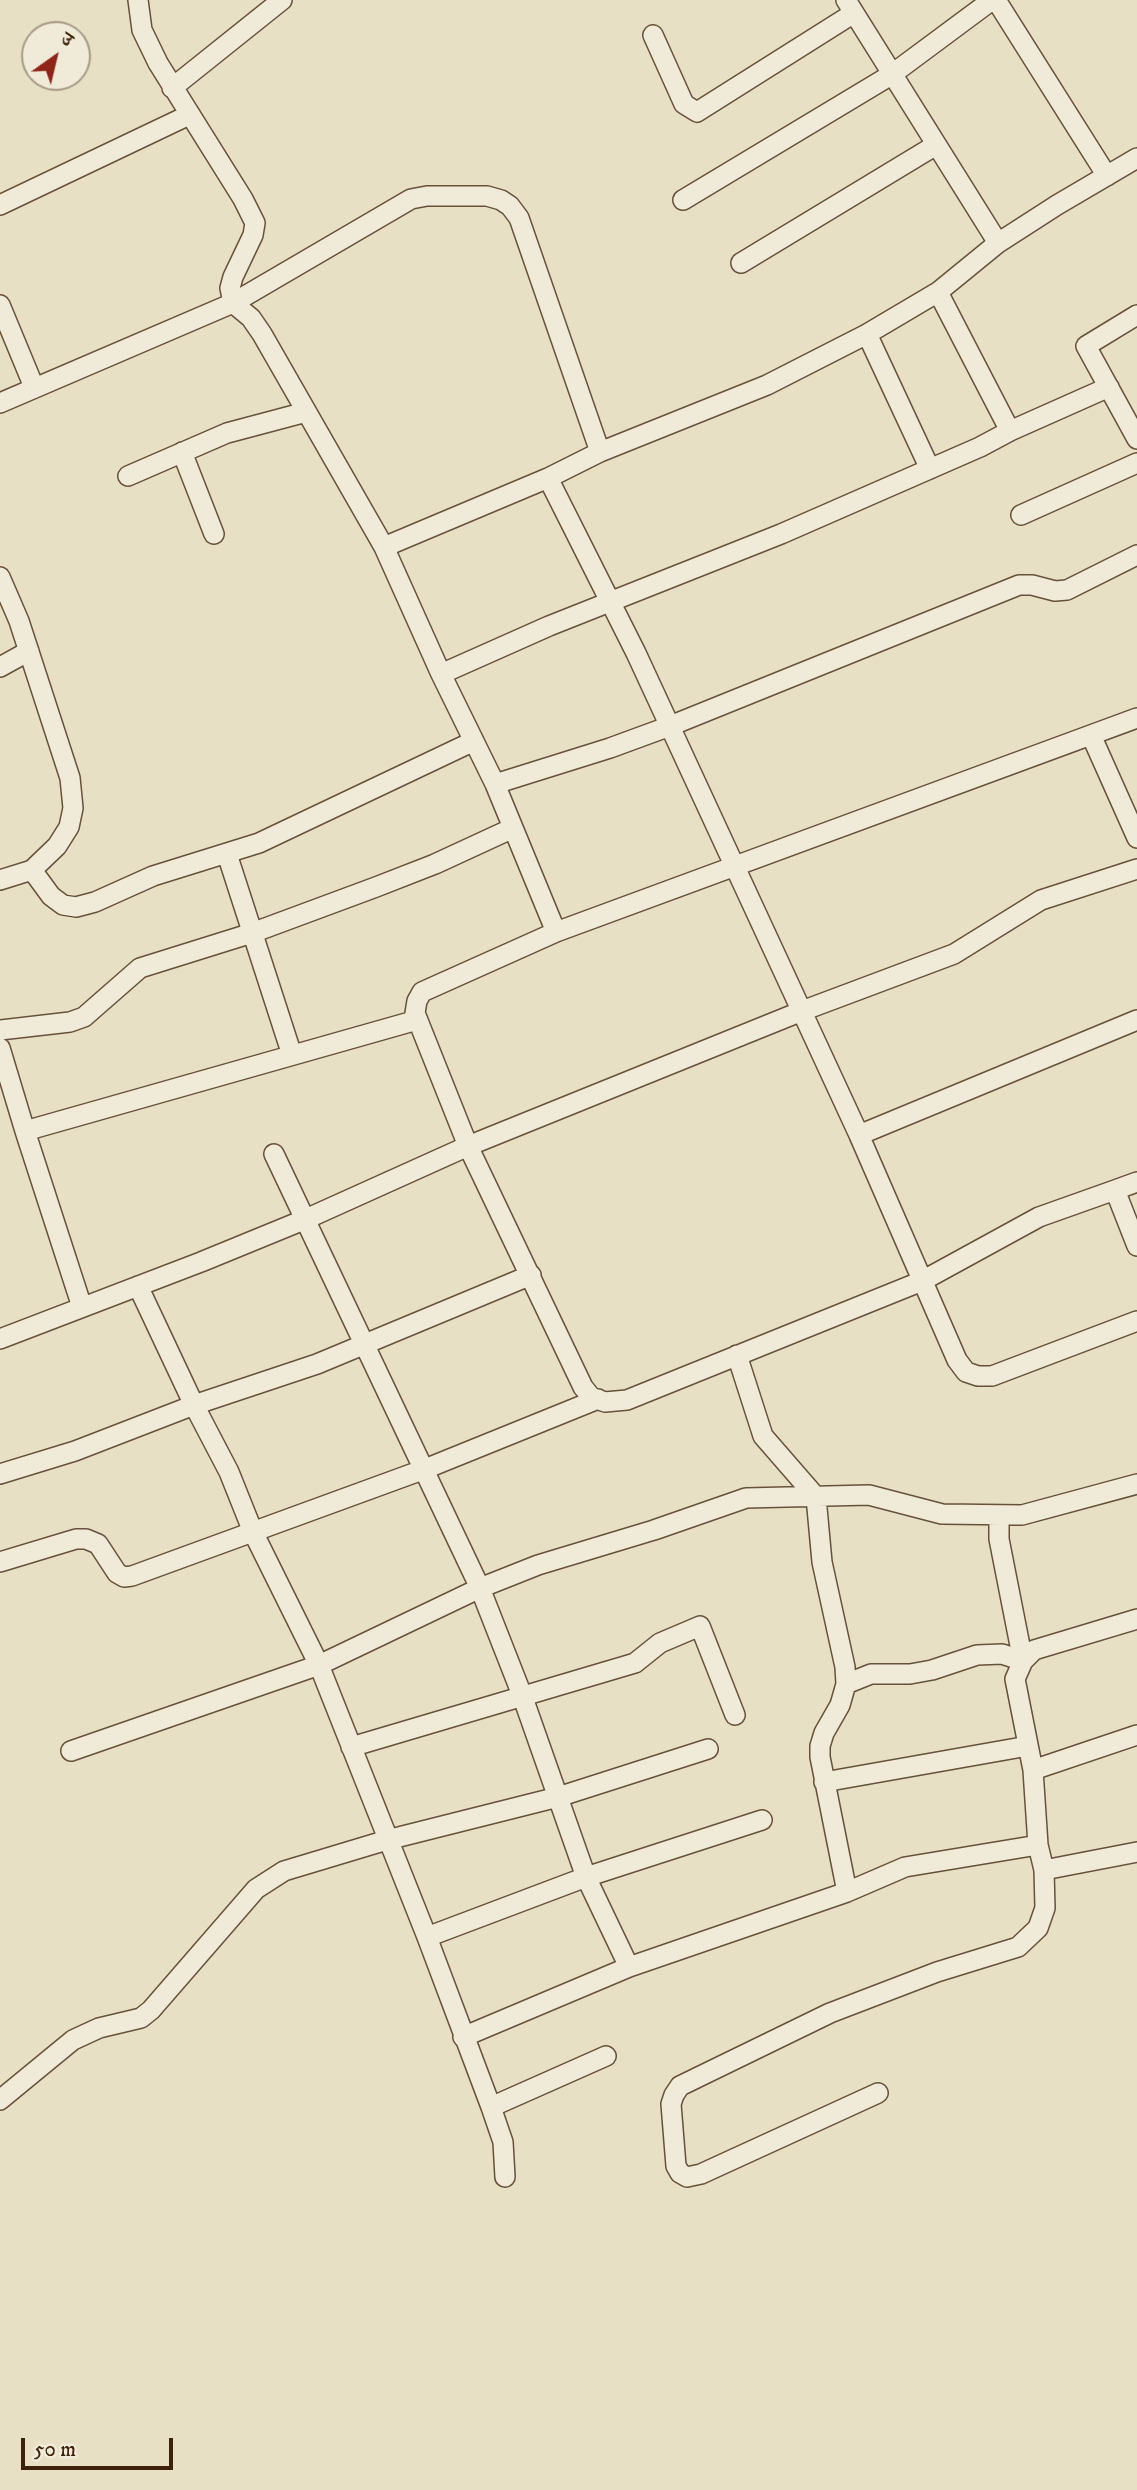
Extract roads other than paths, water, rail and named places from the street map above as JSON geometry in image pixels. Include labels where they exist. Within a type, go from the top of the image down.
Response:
[{"type":"street","points":[[138,0],[142,30],[172,88],[243,199],[255,223],[253,235],[233,277],[230,288],[233,303],[251,318],[262,334],[384,547],[440,674],[495,784],[556,932]]},
{"type":"street","points":[[172,88],[282,0]]},
{"type":"street","points":[[683,200],[891,75],[994,0],[1107,176]]},
{"type":"street","points":[[653,35],[684,104],[697,111],[850,6],[998,243]]},
{"type":"street","points":[[0,205],[189,115]]},
{"type":"street","points":[[741,263],[936,145]]},
{"type":"street","points":[[384,547],[548,478],[600,452],[767,384],[867,334],[938,292],[998,243],[1137,158]]},
{"type":"street","points":[[0,403],[233,303],[411,199],[427,196],[487,196],[510,206],[519,218],[600,452]]},
{"type":"street","points":[[938,292],[1010,431]]},
{"type":"street","points":[[0,305],[34,387]]},
{"type":"street","points":[[1137,315],[1086,346],[1137,439]]},
{"type":"street","points":[[867,334],[930,469]]},
{"type":"street","points":[[440,674],[549,626],[781,534],[1109,387]]},
{"type":"street","points":[[128,476],[251,425],[306,412]]},
{"type":"street","points":[[182,452],[214,534]]},
{"type":"street","points":[[1021,515],[1137,463]]},
{"type":"street","points":[[548,478],[610,601],[735,866],[859,1135],[957,1360],[966,1372],[978,1376],[992,1376],[1137,1321]]},
{"type":"street","points":[[495,784],[611,748],[670,726],[1018,585],[1032,585],[1055,591],[1067,590],[1137,555]]},
{"type":"street","points":[[0,577],[19,621],[71,778],[73,808],[69,827],[57,846],[32,870],[0,880]]},
{"type":"street","points":[[0,667],[29,652]]},
{"type":"street","points":[[1137,718],[556,932],[422,992],[415,1013],[468,1146],[583,1387],[592,1397],[605,1402],[627,1400],[922,1281],[1039,1217],[1137,1182]]},
{"type":"street","points":[[1091,735],[1137,838]]},
{"type":"street","points":[[32,870],[51,896],[63,905],[76,906],[94,902],[153,876],[259,843],[474,741]]},
{"type":"street","points":[[0,1030],[70,1022],[84,1017],[140,968],[253,933],[376,887],[513,828]]},
{"type":"street","points":[[227,854],[292,1055]]},
{"type":"street","points":[[0,1339],[306,1219],[468,1146],[802,1011],[954,954],[1041,900],[1137,869]]},
{"type":"street","points":[[25,1131],[418,1020]]},
{"type":"street","points":[[859,1135],[1137,1020]]},
{"type":"street","points":[[0,1048],[82,1307]]},
{"type":"street","points":[[274,1154],[480,1588],[522,1695],[586,1877],[629,1967]]},
{"type":"street","points":[[1115,1190],[1137,1246]]},
{"type":"street","points":[[0,1474],[75,1451],[194,1405],[317,1364],[531,1275]]},
{"type":"street","points":[[138,1286],[229,1472],[253,1532],[319,1665],[491,2107],[503,2142],[505,2177]]},
{"type":"street","points":[[737,1355],[763,1436],[816,1497],[822,1562],[845,1667],[846,1684],[840,1705],[824,1733],[820,1746],[824,1782],[847,1892]]},
{"type":"street","points":[[0,1562],[76,1539],[86,1539],[98,1544],[117,1573],[124,1577],[132,1576],[425,1469],[598,1399]]},
{"type":"street","points":[[71,1751],[319,1665],[480,1588],[538,1565],[654,1530],[746,1498],[869,1495],[942,1514],[1022,1515],[1137,1484]]},
{"type":"street","points":[[999,1515],[999,1538],[1023,1661]]},
{"type":"street","points":[[878,2093],[701,2174],[687,2177],[680,2174],[676,2166],[671,2104],[680,2086],[842,2008],[937,1972],[1018,1947],[1038,1928],[1045,1908],[1044,1870],[1038,1845],[1033,1770],[1015,1679],[1023,1661],[1034,1650],[1137,1619]]},
{"type":"street","points":[[351,1747],[635,1662],[660,1643],[700,1626],[735,1715]]},
{"type":"street","points":[[846,1684],[871,1674],[922,1672],[977,1654],[1002,1654],[1023,1661]]},
{"type":"street","points":[[1033,1770],[1137,1735]]},
{"type":"street","points":[[824,1782],[1028,1746]]},
{"type":"street","points":[[0,2100],[73,2039],[99,2028],[141,2018],[151,2010],[256,1889],[301,1864],[387,1839],[558,1797],[708,1749]]},
{"type":"street","points":[[427,1937],[586,1877],[762,1820]]},
{"type":"street","points":[[463,2037],[629,1967],[847,1892],[905,1867],[1038,1845]]},
{"type":"street","points":[[1044,1870],[1137,1852]]},
{"type":"street","points":[[491,2107],[606,2056]]}]
